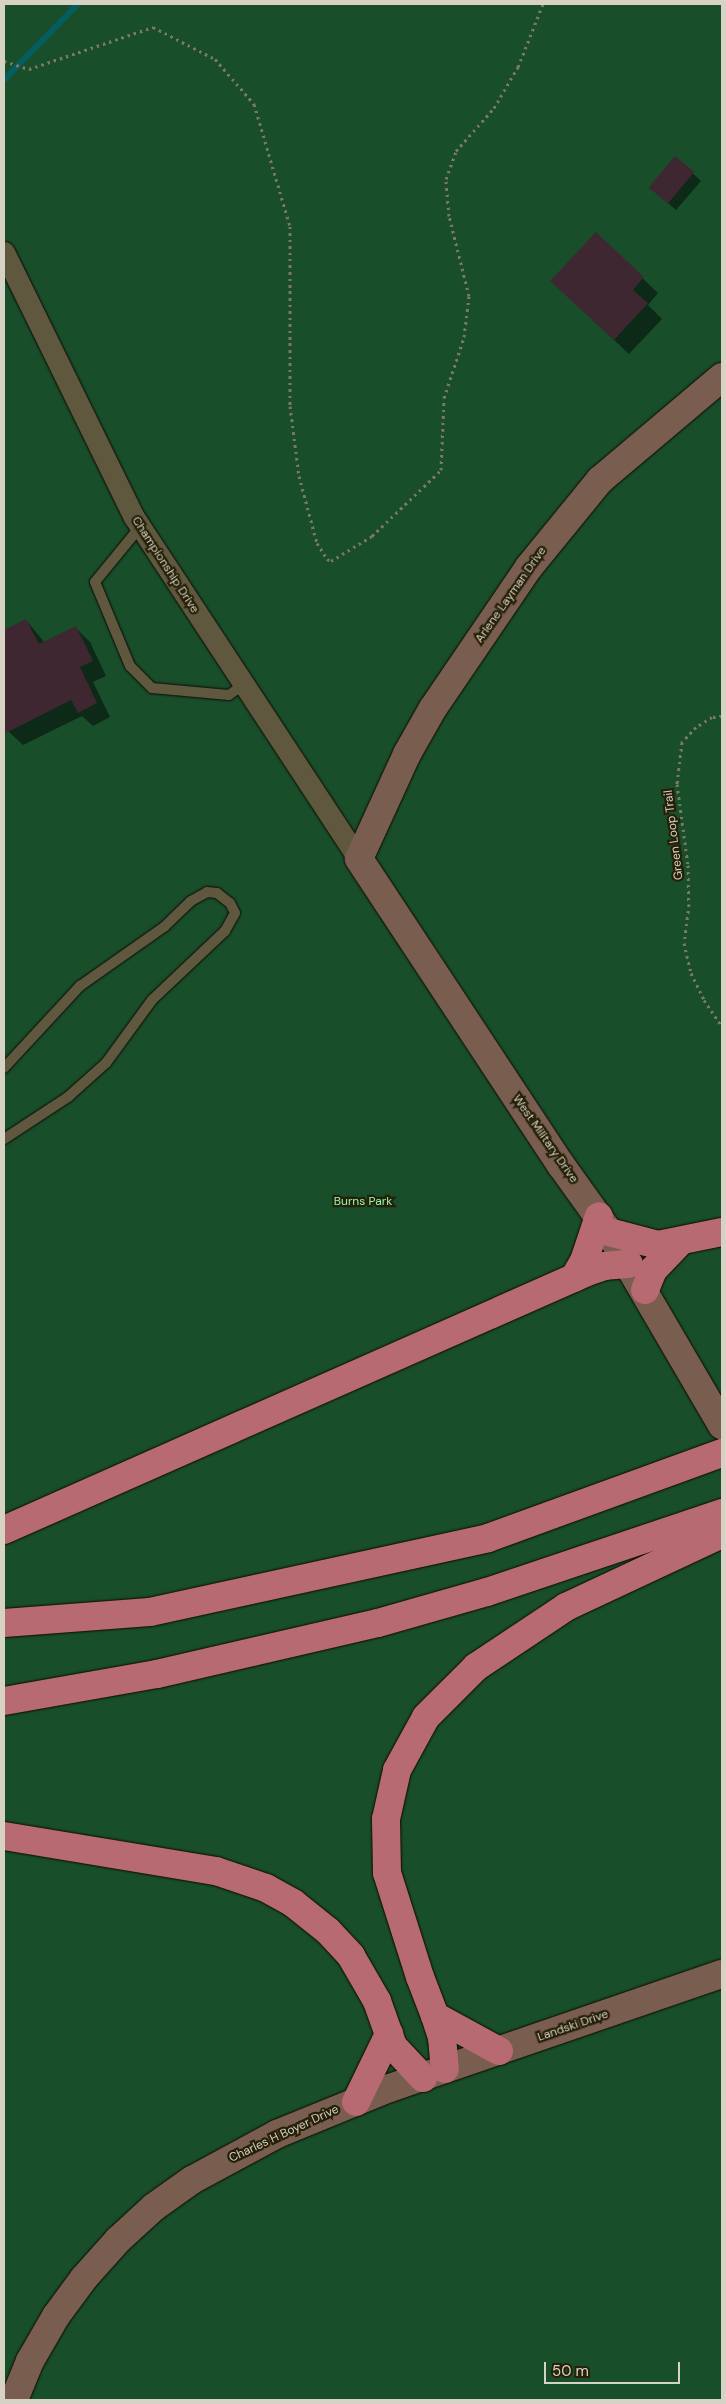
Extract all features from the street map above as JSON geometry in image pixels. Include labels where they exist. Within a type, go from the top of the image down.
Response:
[{"type":"highway","points":[[574,1278],[604,1224],[658,1245],[679,1243],[722,1232]]},
{"type":"highway","points":[[645,1290],[653,1270],[679,1243]]},
{"type":"highway","points":[[4,1530],[574,1278],[604,1266],[629,1264]]},
{"type":"highway","points":[[4,1622],[150,1612],[470,1542],[722,1453]]},
{"type":"highway","points":[[4,1701],[157,1674],[378,1623],[487,1592],[722,1514]]},
{"type":"highway","points":[[4,1836],[216,1870],[266,1888],[314,1918],[351,1956],[370,1986],[399,2055],[434,2074],[442,2037],[394,1902],[387,1865],[386,1819],[390,1792],[410,1741],[426,1717],[450,1689],[484,1661],[566,1607],[722,1534]]},
{"type":"highway","points":[[434,2016],[499,2051]]},
{"type":"highway","points":[[356,2102],[389,2034]]},
{"type":"street","name":"Championship Drive","points":[[4,252],[140,527],[359,859]]},
{"type":"street","name":"Arlene Layman Drive","points":[[359,859],[407,754],[433,708],[529,567],[600,480],[722,377]]},
{"type":"street","name":"West Military Drive","points":[[359,859],[555,1157],[604,1224],[645,1290],[722,1425]]},
{"type":"street","name":"Landski Drive","points":[[434,2074],[722,1974]]},
{"type":"street","name":"Charles H Boyer Drive","points":[[14,2400],[30,2361],[56,2316],[112,2246],[154,2207],[192,2180],[239,2152],[356,2102],[434,2074]]},
{"type":"lane","points":[[140,527],[95,582],[130,666],[152,688],[229,695],[243,685]]},
{"type":"lane","points":[[4,1068],[80,986],[164,927],[198,896],[217,893],[230,903],[234,913],[225,931],[152,1000],[106,1063],[68,1097],[4,1139]]},
{"type":"path","points":[[4,61],[29,69],[153,27],[215,59],[254,104],[290,226],[290,406],[299,476],[318,542],[327,559],[332,561],[372,536],[441,470],[444,398],[464,337],[469,296],[449,216],[446,179],[456,151],[494,108],[518,68],[543,4]]},
{"type":"path","name":"Green Loop Trail","points":[[722,716],[712,717],[696,727],[682,742],[677,784],[688,865],[689,904],[684,943],[691,973],[704,1000],[722,1027]]},
{"type":"green space","name":"Burns Park","points":[[4,4],[722,4],[722,2400],[4,2400]]},
{"type":"building","points":[[675,156],[694,172],[668,203],[649,187]]},
{"type":"building","points":[[596,232],[644,277],[633,290],[648,303],[614,340],[550,281]]},
{"type":"building","points":[[26,619],[39,644],[76,626],[93,661],[80,667],[97,703],[78,713],[71,700],[4,734],[4,630]]},
{"type":"waterway","points":[[4,80],[78,4]]}]
